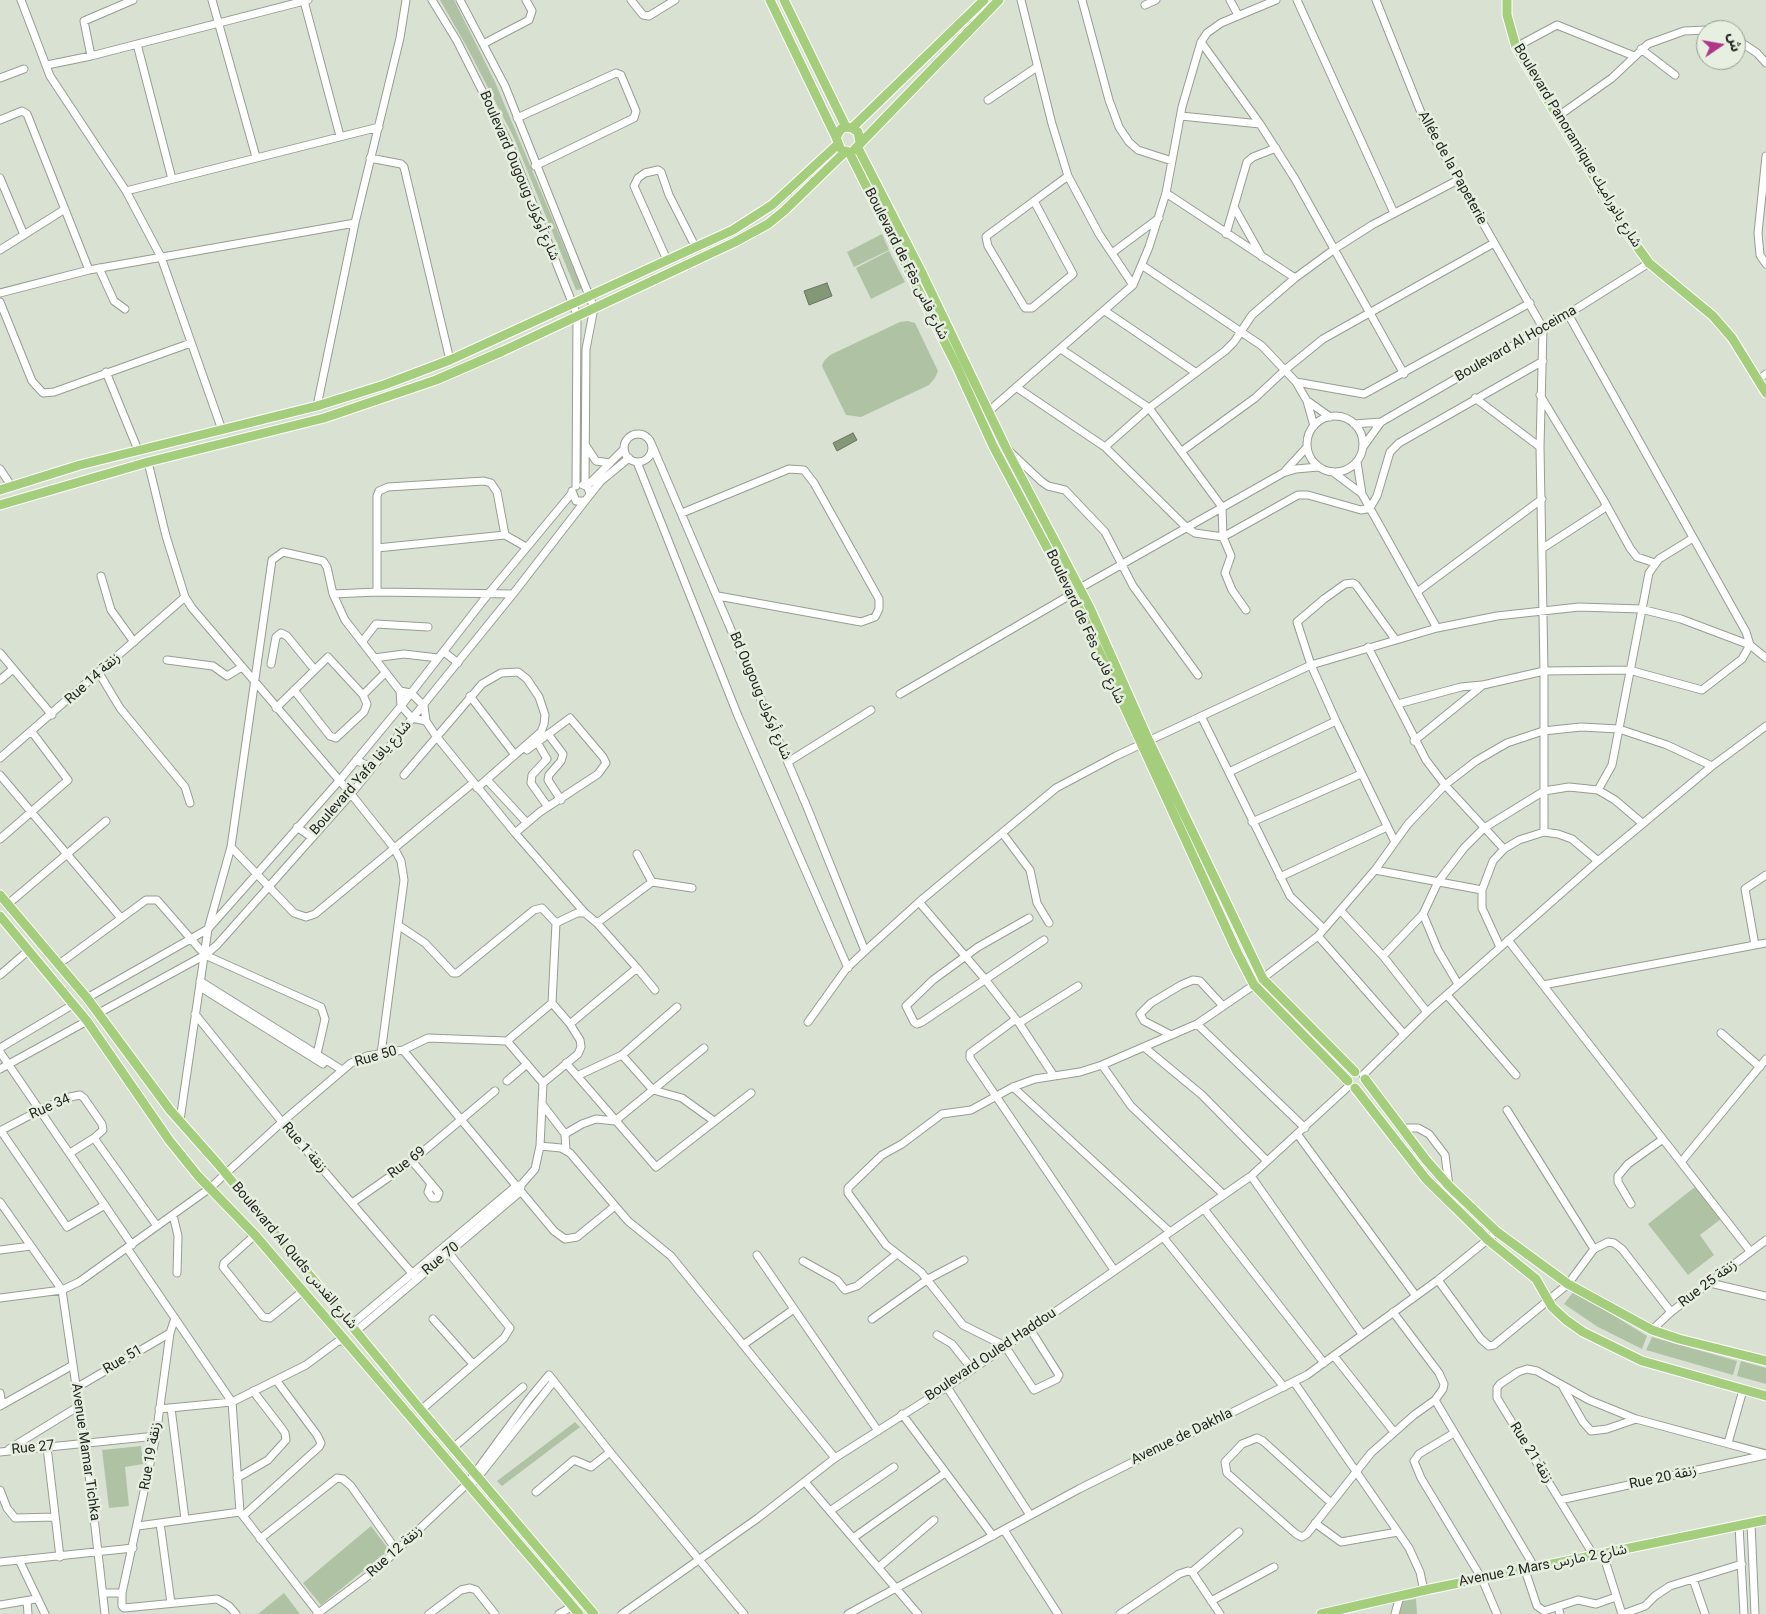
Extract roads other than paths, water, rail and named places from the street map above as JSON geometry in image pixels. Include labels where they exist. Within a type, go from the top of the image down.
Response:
[{"type":"main road","points":[[770,0],[837,141],[847,152]]},
{"type":"main road","points":[[784,0],[849,127],[860,135],[859,145]]},
{"type":"main road","points":[[0,490],[138,450],[317,406],[384,385],[450,360],[572,302],[733,230],[764,211],[800,181],[837,141],[839,131],[849,127],[984,0]]},
{"type":"main road","points":[[0,505],[148,462],[359,408],[436,380],[736,242],[768,224],[847,152],[859,145],[1000,0]]},
{"type":"main road","name":"Boulevard Panoramique شارع بانوراميك","points":[[1507,0],[1509,23],[1516,47],[1626,231],[1649,263],[1713,316],[1732,338],[1766,393]]},
{"type":"main road","name":"Boulevard de Fès شارع فاس","points":[[859,145],[990,411],[1006,448],[1080,588],[1145,743],[1254,985],[1351,1085],[1426,1178],[1488,1240],[1536,1279],[1558,1314],[1583,1332],[1612,1348],[1642,1361],[1766,1396]]},
{"type":"main road","name":"Boulevard de Fès شارع فاس","points":[[847,152],[935,322],[993,446],[1072,594],[1263,979],[1361,1075],[1448,1186],[1497,1232],[1568,1284],[1652,1330],[1679,1339],[1766,1361]]},
{"type":"main road","name":"Boulevard Al Quds شارع القدس","points":[[0,894],[99,1013],[160,1098],[594,1614]]},
{"type":"main road","name":"Boulevard Al Quds شارع القدس","points":[[0,916],[87,1021],[168,1140],[210,1188],[256,1235],[340,1339],[579,1614]]},
{"type":"main road","points":[[1350,1075],[1361,1075],[1362,1086],[1351,1085],[1350,1075]]},
{"type":"main road","name":"Avenue 2 Mars شارع 2 مارس","points":[[1321,1614],[1355,1610],[1424,1590],[1766,1520]]},
{"type":"street","points":[[20,0],[47,64],[50,76],[126,191],[161,257],[222,430]]},
{"type":"street","points":[[91,56],[84,21],[133,0]]},
{"type":"street","points":[[212,0],[220,21],[256,157]]},
{"type":"street","points":[[47,64],[91,56],[306,0],[340,136]]},
{"type":"street","points":[[317,406],[355,223],[400,38],[406,0]]},
{"type":"street","name":"Boulevard Ougoug شارع أوكوك","points":[[432,0],[457,41],[508,144],[577,315]]},
{"type":"street","name":"Boulevard Ougoug شارع أوكوك","points":[[460,0],[505,86],[535,166],[594,308]]},
{"type":"street","points":[[483,44],[529,20],[532,11],[526,0]]},
{"type":"street","points":[[631,0],[643,15],[649,16],[676,0]]},
{"type":"street","points":[[1021,0],[1036,67],[1068,176],[1078,199],[1133,285]]},
{"type":"street","points":[[1082,0],[1109,100],[1119,127],[1128,142],[1138,150],[1172,161]]},
{"type":"street","points":[[1145,5],[1156,0]]},
{"type":"street","points":[[1230,0],[1238,15]]},
{"type":"street","points":[[990,411],[1133,285],[1143,266],[1166,193],[1180,116],[1201,42],[1207,33],[1221,23],[1276,0]]},
{"type":"street","points":[[1297,0],[1394,213]]},
{"type":"street","name":"Allée de la Papeterie","points":[[1376,0],[1414,100],[1543,328]]},
{"type":"street","points":[[1516,47],[1557,25],[1634,56]]},
{"type":"street","points":[[1557,117],[1612,78],[1641,49],[1665,36],[1684,31],[1696,30]]},
{"type":"street","points":[[1201,42],[1276,148],[1336,248],[1404,374]]},
{"type":"street","points":[[137,44],[172,179]]},
{"type":"street","points":[[1746,46],[1757,53],[1766,63]]},
{"type":"street","points":[[1641,49],[1675,75]]},
{"type":"street","points":[[988,100],[1036,67]]},
{"type":"street","points":[[0,78],[24,69]]},
{"type":"street","points":[[517,118],[616,73],[621,75],[636,111],[634,118],[535,166]]},
{"type":"street","points":[[0,120],[22,111],[27,114],[89,270]]},
{"type":"street","points":[[1180,116],[1260,124]]},
{"type":"street","points":[[126,191],[379,127]]},
{"type":"street","points":[[1226,234],[1247,162],[1253,157],[1276,148]]},
{"type":"street","points":[[1766,156],[1758,233],[1760,255],[1766,264]]},
{"type":"street","points":[[370,158],[401,164],[404,167],[450,360]]},
{"type":"street","points":[[667,260],[634,186],[638,178],[645,173],[658,170],[662,172],[669,195],[696,248]]},
{"type":"street","points":[[1034,201],[1073,274],[1032,308],[1025,308],[986,240],[988,235],[1034,201],[1068,176]]},
{"type":"street","points":[[0,178],[24,235]]},
{"type":"street","points":[[1105,447],[1149,408],[1225,350],[1260,307],[1296,278],[1336,248],[1394,213],[1458,180]]},
{"type":"street","points":[[1166,193],[1296,278]]},
{"type":"street","points":[[1234,208],[1263,258]]},
{"type":"street","points":[[0,250],[65,209]]},
{"type":"street","points":[[1112,253],[1159,218]]},
{"type":"street","points":[[0,293],[99,268],[355,223]]},
{"type":"street","points":[[1758,233],[1766,230]]},
{"type":"street","points":[[1182,451],[1255,398],[1286,369],[1323,339],[1494,243]]},
{"type":"street","name":"Boulevard Al Hoceima","points":[[1354,424],[1380,422],[1568,314],[1649,263]]},
{"type":"street","points":[[1143,266],[1262,346],[1286,369],[1296,382],[1307,400],[1314,426]]},
{"type":"street","points":[[99,268],[114,301],[125,309]]},
{"type":"street","points":[[0,302],[32,381],[43,393],[54,392],[191,343]]},
{"type":"street","points":[[1296,382],[1361,395],[1404,374],[1530,304]]},
{"type":"street","points":[[587,488],[586,349],[594,308]]},
{"type":"street","points":[[1105,311],[1196,372]]},
{"type":"street","points":[[1398,704],[1461,687],[1483,685],[1544,671],[1629,670],[1702,690],[1742,659],[1750,646],[1746,632],[1568,314]]},
{"type":"street","points":[[577,315],[576,486],[587,488],[629,458]]},
{"type":"street","points":[[1543,328],[1540,447],[1543,548],[1544,832]]},
{"type":"street","points":[[1061,349],[1149,408],[1222,506],[1223,537],[1231,556],[1226,568],[1227,581],[1246,610]]},
{"type":"street","points":[[1016,387],[1105,447],[1187,528],[1195,533],[1223,537],[1298,495],[1308,495],[1361,510],[1370,508],[1377,496],[1390,452],[1394,448],[1475,398],[1543,361]]},
{"type":"street","points":[[106,372],[138,450]]},
{"type":"street","points":[[1758,380],[1766,374]]},
{"type":"street","points":[[1540,395],[1637,557],[1655,563]]},
{"type":"street","points":[[1475,398],[1540,447]]},
{"type":"street","points":[[1307,400],[1330,417]]},
{"type":"street","points":[[1318,467],[1311,458],[1307,447],[1309,436],[1314,426],[1330,417],[1339,417],[1354,424],[1362,438],[1363,447],[1357,462],[1362,494],[1437,628]]},
{"type":"street","name":"Boulevard Al Hoceima","points":[[1363,447],[1380,422]]},
{"type":"street","points":[[587,488],[624,449],[628,437],[637,434],[646,436],[652,444],[649,456],[637,462],[629,458],[624,449]]},
{"type":"street","name":"Bd Ougoug شارع أوكوك","points":[[652,444],[788,762],[865,951]]},
{"type":"street","points":[[586,445],[596,462],[610,462]]},
{"type":"street","points":[[1283,473],[1307,447]]},
{"type":"street","points":[[1006,448],[1048,486],[1065,490],[1105,532],[1144,603],[1198,675]]},
{"type":"street","points":[[148,462],[166,536],[185,597],[254,682],[351,794],[394,848],[404,872],[381,1054]]},
{"type":"street","name":"Bd Ougoug شارع أوكوك","points":[[637,462],[738,716],[848,968]]},
{"type":"street","points":[[1080,588],[1283,473],[1318,467],[1333,472],[1342,472],[1357,462]]},
{"type":"street","points":[[0,469],[12,487]]},
{"type":"street","points":[[682,513],[789,469],[804,470],[814,483],[879,599],[879,609],[875,617],[860,622],[718,596]]},
{"type":"street","points":[[1333,472],[1362,494]]},
{"type":"street","points":[[377,592],[377,496],[379,491],[388,487],[484,481],[491,483],[498,492],[506,534]]},
{"type":"street","name":"Boulevard Yafa شارع يافا","points":[[87,998],[208,929],[339,781],[412,693],[489,593],[576,486]]},
{"type":"street","name":"Boulevard Yafa شارع يافا","points":[[99,1013],[205,955],[217,945],[351,794],[412,718],[424,706],[514,594],[585,501],[587,488]]},
{"type":"street","points":[[572,493],[576,500],[585,501]]},
{"type":"street","points":[[1417,592],[1542,499]]},
{"type":"street","points":[[1543,548],[1603,510],[1606,505]]},
{"type":"street","points":[[377,548],[506,534],[526,547]]},
{"type":"street","points":[[1598,790],[1612,764],[1649,573],[1655,563],[1693,538]]},
{"type":"street","points":[[180,1120],[208,929],[230,847],[272,560],[275,556],[283,552],[323,561],[327,567],[333,594],[340,611],[400,691],[401,706],[412,718],[426,721]]},
{"type":"street","points":[[101,576],[111,610],[134,642]]},
{"type":"street","points":[[1395,639],[1356,585],[1349,583],[1324,599],[1297,622],[1312,665],[1336,722],[1396,842]]},
{"type":"street","points":[[333,594],[377,592],[514,594]]},
{"type":"street","points":[[900,694],[1072,594]]},
{"type":"street","name":"Rue 14 زنقة","points":[[0,758],[52,715],[185,597]]},
{"type":"street","points":[[808,1022],[848,968],[865,951],[919,902],[1056,788],[1200,716],[1312,665],[1437,628],[1542,609],[1617,606],[1681,618],[1750,646],[1766,658]]},
{"type":"street","points":[[362,642],[376,624],[428,627]]},
{"type":"street","points":[[271,664],[276,637],[281,633],[287,636],[314,669]]},
{"type":"street","points":[[1368,647],[1398,704],[1414,741],[1445,785],[1504,849]]},
{"type":"street","points":[[444,652],[458,663]]},
{"type":"street","points":[[0,653],[52,715]]},
{"type":"street","points":[[374,658],[404,654],[438,658]]},
{"type":"street","points":[[276,708],[326,657],[331,657],[363,695],[366,704],[364,712],[336,738],[330,736],[294,690]]},
{"type":"street","points":[[167,660],[213,666],[227,676],[242,667]]},
{"type":"street","points":[[0,680],[13,669]]},
{"type":"street","points":[[363,695],[386,672]]},
{"type":"street","points":[[230,847],[294,913],[306,917],[315,914],[394,848],[476,787],[541,732],[544,724],[543,706],[527,678],[518,672],[501,673],[489,678],[470,696],[404,775]]},
{"type":"street","points":[[99,673],[120,708],[185,788],[190,803]]},
{"type":"street","points":[[1414,741],[1483,685]]},
{"type":"street","points":[[400,691],[412,693],[424,706],[426,721],[476,787],[585,913],[597,923],[655,990]]},
{"type":"street","points":[[470,696],[515,755]]},
{"type":"street","points":[[788,762],[871,710]]},
{"type":"street","points":[[1200,716],[1290,896],[1324,929]]},
{"type":"street","points":[[476,787],[489,782],[567,719],[572,719],[605,761],[601,771],[562,800],[548,807],[515,833]]},
{"type":"street","points":[[1229,772],[1336,722]]},
{"type":"street","points":[[1361,1075],[1458,984],[1642,823],[1712,766],[1766,726]]},
{"type":"street","points":[[1030,1329],[1058,1372],[1057,1379],[1034,1390],[1005,1346],[963,1324],[943,1302],[928,1279],[879,1237],[848,1193],[848,1188],[882,1155],[902,1144],[942,1114],[971,1110],[994,1096],[1035,1079],[1080,1072],[1102,1065],[1197,1024],[1263,979],[1318,936],[1341,911],[1396,842],[1445,785],[1476,762],[1507,744],[1543,731],[1581,727],[1619,729],[1667,745],[1712,766]]},
{"type":"street","points":[[0,839],[68,780],[32,732]]},
{"type":"street","points":[[548,734],[562,754],[562,761],[548,777],[549,782],[562,800]]},
{"type":"street","points":[[537,742],[547,758],[545,763],[532,776],[531,783],[548,807]]},
{"type":"street","points":[[356,760],[372,768]]},
{"type":"street","points":[[1252,822],[1361,774]]},
{"type":"street","points":[[0,775],[121,918]]},
{"type":"street","points":[[489,782],[527,823]]},
{"type":"street","points":[[1383,956],[1423,914],[1438,882],[1464,848],[1484,828],[1544,791],[1575,787],[1598,790],[1615,800],[1642,823]]},
{"type":"street","points":[[8,904],[106,821]]},
{"type":"street","points":[[1280,877],[1387,827]]},
{"type":"street","points":[[297,828],[311,837]]},
{"type":"street","points":[[1500,947],[1482,908],[1482,890],[1491,866],[1504,849],[1519,840],[1544,832],[1572,839],[1598,861]]},
{"type":"street","points":[[1003,834],[1030,870],[1037,903],[1049,923]]},
{"type":"street","points":[[637,854],[652,882]]},
{"type":"street","points":[[1375,870],[1482,890]]},
{"type":"street","points":[[1755,945],[1746,889],[1766,875]]},
{"type":"street","points":[[597,923],[652,882],[692,888]]},
{"type":"street","points":[[59,964],[146,900],[157,900],[205,955],[321,1007],[325,1019],[317,1054]]},
{"type":"street","points":[[919,902],[984,978],[1017,1021],[1054,1076]]},
{"type":"street","points":[[398,925],[425,943],[454,973],[457,973],[534,910],[542,908],[556,923],[552,1003],[570,1024],[580,1040],[581,1047],[578,1054],[542,1083],[507,1040],[552,1003]]},
{"type":"street","points":[[1341,911],[1383,956],[1427,1012]]},
{"type":"street","points":[[556,923],[577,913],[585,913]]},
{"type":"street","points":[[1423,914],[1438,950],[1458,984]]},
{"type":"street","points":[[1029,918],[964,956],[933,980],[907,1004],[907,1009],[915,1023],[922,1022],[984,978],[1044,940]]},
{"type":"street","points":[[1318,936],[1404,1034]]},
{"type":"street","points":[[1508,940],[1682,1161],[1750,1251]]},
{"type":"street","points":[[1542,985],[1766,944]]},
{"type":"street","points":[[0,975],[29,950]]},
{"type":"street","points":[[570,1024],[637,968]]},
{"type":"street","points":[[1171,1035],[1144,1021],[1140,1014],[1151,1003],[1182,985],[1193,980],[1200,981],[1223,1006]]},
{"type":"street","points":[[200,984],[317,1054],[340,1071]]},
{"type":"street","points":[[200,984],[340,1071]]},
{"type":"street","points":[[1078,986],[1017,1021],[969,1054],[994,1096],[1114,1270]]},
{"type":"street","points":[[1447,995],[1516,1075]]},
{"type":"street","points":[[74,1004],[0,1050],[105,1205],[176,1318],[232,1402],[241,1514],[318,1614]]},
{"type":"street","points":[[577,1076],[622,1055],[678,1007]]},
{"type":"street","name":"Rue 1 زنقة","points":[[195,1014],[282,1122],[414,1276]]},
{"type":"street","points":[[0,1069],[87,1021]]},
{"type":"street","points":[[1197,1024],[1305,1128]]},
{"type":"street","points":[[1721,1034],[1760,1067]]},
{"type":"street","name":"Rue 50","points":[[62,1290],[78,1282],[210,1188],[340,1071],[359,1059],[402,1050],[435,1037],[507,1040]]},
{"type":"street","points":[[1144,1046],[1202,1095],[1267,1161]]},
{"type":"street","points":[[565,1134],[582,1124],[596,1119],[615,1121],[704,1048]]},
{"type":"street","points":[[402,1050],[554,1231],[565,1239],[577,1237],[615,1206]]},
{"type":"street","points":[[622,1055],[653,1090],[682,1098],[714,1121]]},
{"type":"street","points":[[1682,1161],[1766,1059]]},
{"type":"street","points":[[566,1063],[656,1167],[751,1094]]},
{"type":"street","points":[[507,1081],[527,1064]]},
{"type":"street","points":[[1102,1065],[1131,1106],[1224,1195]]},
{"type":"street","name":"Rue 70","points":[[353,1328],[519,1188],[534,1169],[540,1146],[542,1083]]},
{"type":"street","name":"Boulevard Ouled Haddou","points":[[622,1614],[699,1560],[835,1458],[947,1387],[1251,1176],[1351,1085]]},
{"type":"street","points":[[1013,1087],[1170,1232]]},
{"type":"street","name":"Rue 69","points":[[352,1203],[412,1161],[495,1092]]},
{"type":"street","name":"Rue 34","points":[[0,1131],[40,1110],[70,1097],[80,1095],[102,1124],[102,1131],[94,1138]]},
{"type":"street","points":[[542,1104],[565,1134],[566,1150],[628,1221],[671,1256],[835,1458]]},
{"type":"street","points":[[1507,1110],[1594,1249]]},
{"type":"street","points":[[1402,1128],[1418,1128],[1429,1134],[1445,1155],[1448,1186]]},
{"type":"street","points":[[0,1131],[67,1227],[105,1205]]},
{"type":"street","points":[[1298,1135],[1416,1296]]},
{"type":"street","points":[[70,1153],[94,1138],[157,1226]]},
{"type":"street","points":[[1631,1204],[1618,1182],[1618,1176],[1628,1164],[1663,1139]]},
{"type":"street","points":[[540,1146],[566,1150]]},
{"type":"street","points":[[412,1161],[431,1183]]},
{"type":"street","points":[[1251,1176],[1362,1334]]},
{"type":"street","points":[[0,1298],[62,1290],[1,1205]]},
{"type":"street","points":[[1204,1210],[1324,1364]]},
{"type":"street","points":[[173,1215],[178,1236],[177,1274]]},
{"type":"street","name":"Avenue de Dakhla","points":[[848,1614],[1030,1515],[1294,1382],[1324,1364],[1362,1334],[1438,1280],[1497,1232]]},
{"type":"street","points":[[256,1235],[224,1263],[223,1268],[250,1302],[263,1317],[270,1318],[303,1291]]},
{"type":"street","points":[[1163,1237],[1284,1387]]},
{"type":"street","name":"Rue 25 زنقة","points":[[1652,1330],[1671,1312],[1766,1240]]},
{"type":"street","points":[[1438,1280],[1481,1339],[1489,1346],[1501,1340],[1568,1284],[1594,1249],[1608,1242],[1614,1242],[1622,1249],[1671,1312]]},
{"type":"street","points":[[0,1250],[31,1246]]},
{"type":"street","points":[[421,1410],[504,1338],[510,1328],[446,1250]]},
{"type":"street","points":[[803,1261],[837,1280],[845,1290],[858,1286],[897,1254]]},
{"type":"street","points":[[757,1255],[878,1431]]},
{"type":"street","points":[[872,1319],[928,1279],[964,1260]]},
{"type":"street","points":[[1710,1283],[1766,1296]]},
{"type":"street","name":"Avenue Mamar Tichka","points":[[62,1290],[85,1443],[105,1614]]},
{"type":"street","points":[[743,1345],[794,1310]]},
{"type":"street","points":[[1330,1502],[1263,1441],[1257,1438],[1249,1440],[1229,1457],[1224,1466],[1227,1474],[1296,1534],[1304,1536],[1371,1453],[1394,1432],[1435,1400],[1444,1386],[1440,1373],[1393,1312]]},
{"type":"street","name":"Rue 19 زنقة","points":[[122,1593],[156,1436],[170,1333],[176,1318]]},
{"type":"street","points":[[433,1319],[473,1364]]},
{"type":"street","name":"Rue 51","points":[[76,1388],[170,1333]]},
{"type":"street","points":[[937,1335],[952,1344],[972,1369]]},
{"type":"street","points":[[159,1409],[232,1402],[316,1359],[340,1339]]},
{"type":"street","points":[[1334,1356],[1394,1432]]},
{"type":"street","points":[[0,1393],[1,1406],[73,1364]]},
{"type":"street","name":"Rue 21 زنقة","points":[[1562,1386],[1538,1371],[1527,1369],[1518,1372],[1500,1384],[1496,1393],[1501,1406],[1560,1500],[1598,1555],[1623,1614]]},
{"type":"street","points":[[476,1475],[549,1375],[744,1614]]},
{"type":"street","points":[[138,1526],[185,1519],[241,1514],[319,1447],[321,1443],[317,1435],[276,1380]]},
{"type":"street","points":[[476,1475],[554,1381]]},
{"type":"street","points":[[1294,1382],[1398,1532],[1416,1561],[1424,1590]]},
{"type":"street","points":[[1562,1386],[1588,1429],[1597,1431],[1607,1430],[1636,1419]]},
{"type":"street","points":[[1562,1386],[1589,1400],[1636,1419],[1728,1442],[1766,1454]]},
{"type":"street","points":[[453,1448],[523,1387]]},
{"type":"street","points":[[947,1387],[1030,1515]]},
{"type":"street","points":[[1728,1442],[1743,1390]]},
{"type":"street","points":[[238,1478],[268,1460],[286,1440],[285,1433],[253,1392]]},
{"type":"street","points":[[1435,1400],[1535,1568]]},
{"type":"street","points":[[3,1451],[79,1406]]},
{"type":"street","points":[[171,1408],[185,1519]]},
{"type":"street","points":[[902,1414],[944,1473],[993,1536]]},
{"type":"street","points":[[1454,1433],[1419,1454],[1414,1461],[1421,1478],[1482,1579],[1496,1614]]},
{"type":"street","name":"Rue 27","points":[[3,1451],[156,1436]]},
{"type":"street","points":[[47,1447],[60,1557]]},
{"type":"street","points":[[536,1492],[574,1460],[591,1467],[610,1452]]},
{"type":"street","name":"Rue 20 زنقة","points":[[1560,1500],[1766,1454]]},
{"type":"street","points":[[830,1511],[894,1467]]},
{"type":"street","points":[[853,1538],[944,1473]]},
{"type":"street","name":"Rue 12 زنقة","points":[[318,1614],[398,1551],[476,1475]]},
{"type":"street","points":[[260,1539],[337,1478],[343,1479],[351,1486],[398,1551]]},
{"type":"street","points":[[804,1482],[918,1614]]},
{"type":"street","points":[[0,1490],[7,1508],[15,1518],[55,1517]]},
{"type":"street","points":[[878,1567],[934,1520]]},
{"type":"street","points":[[160,1523],[171,1602]]},
{"type":"street","points":[[1315,1523],[1341,1542],[1398,1532]]},
{"type":"street","points":[[1751,1524],[1755,1614]]},
{"type":"street","points":[[1739,1526],[1744,1614]]},
{"type":"street","points":[[1004,1530],[1058,1614]]},
{"type":"street","points":[[1120,1614],[1179,1574],[1188,1571],[1192,1572],[1239,1532]]},
{"type":"street","points":[[0,1562],[20,1562],[133,1548]]},
{"type":"street","points":[[20,1562],[36,1599],[45,1614]]},
{"type":"street","points":[[1623,1614],[1645,1606],[1663,1590],[1742,1564]]},
{"type":"street","points":[[1211,1601],[1274,1567]]},
{"type":"street","points":[[1525,1570],[1539,1608],[1546,1611],[1559,1610],[1578,1600],[1596,1604],[1616,1597]]},
{"type":"street","points":[[1192,1572],[1220,1614]]},
{"type":"street","points":[[1693,1579],[1705,1614]]},
{"type":"street","points":[[429,1614],[461,1590],[470,1588],[476,1590],[495,1614]]},
{"type":"street","points":[[103,1593],[122,1593],[122,1606],[124,1608],[217,1599],[229,1606],[236,1614]]},
{"type":"street","points":[[1395,1614],[1400,1596]]},
{"type":"street","points":[[0,1605],[36,1599]]},
{"type":"street","points":[[27,1601],[28,1614]]},
{"type":"street","points":[[559,1614],[573,1606]]}]
